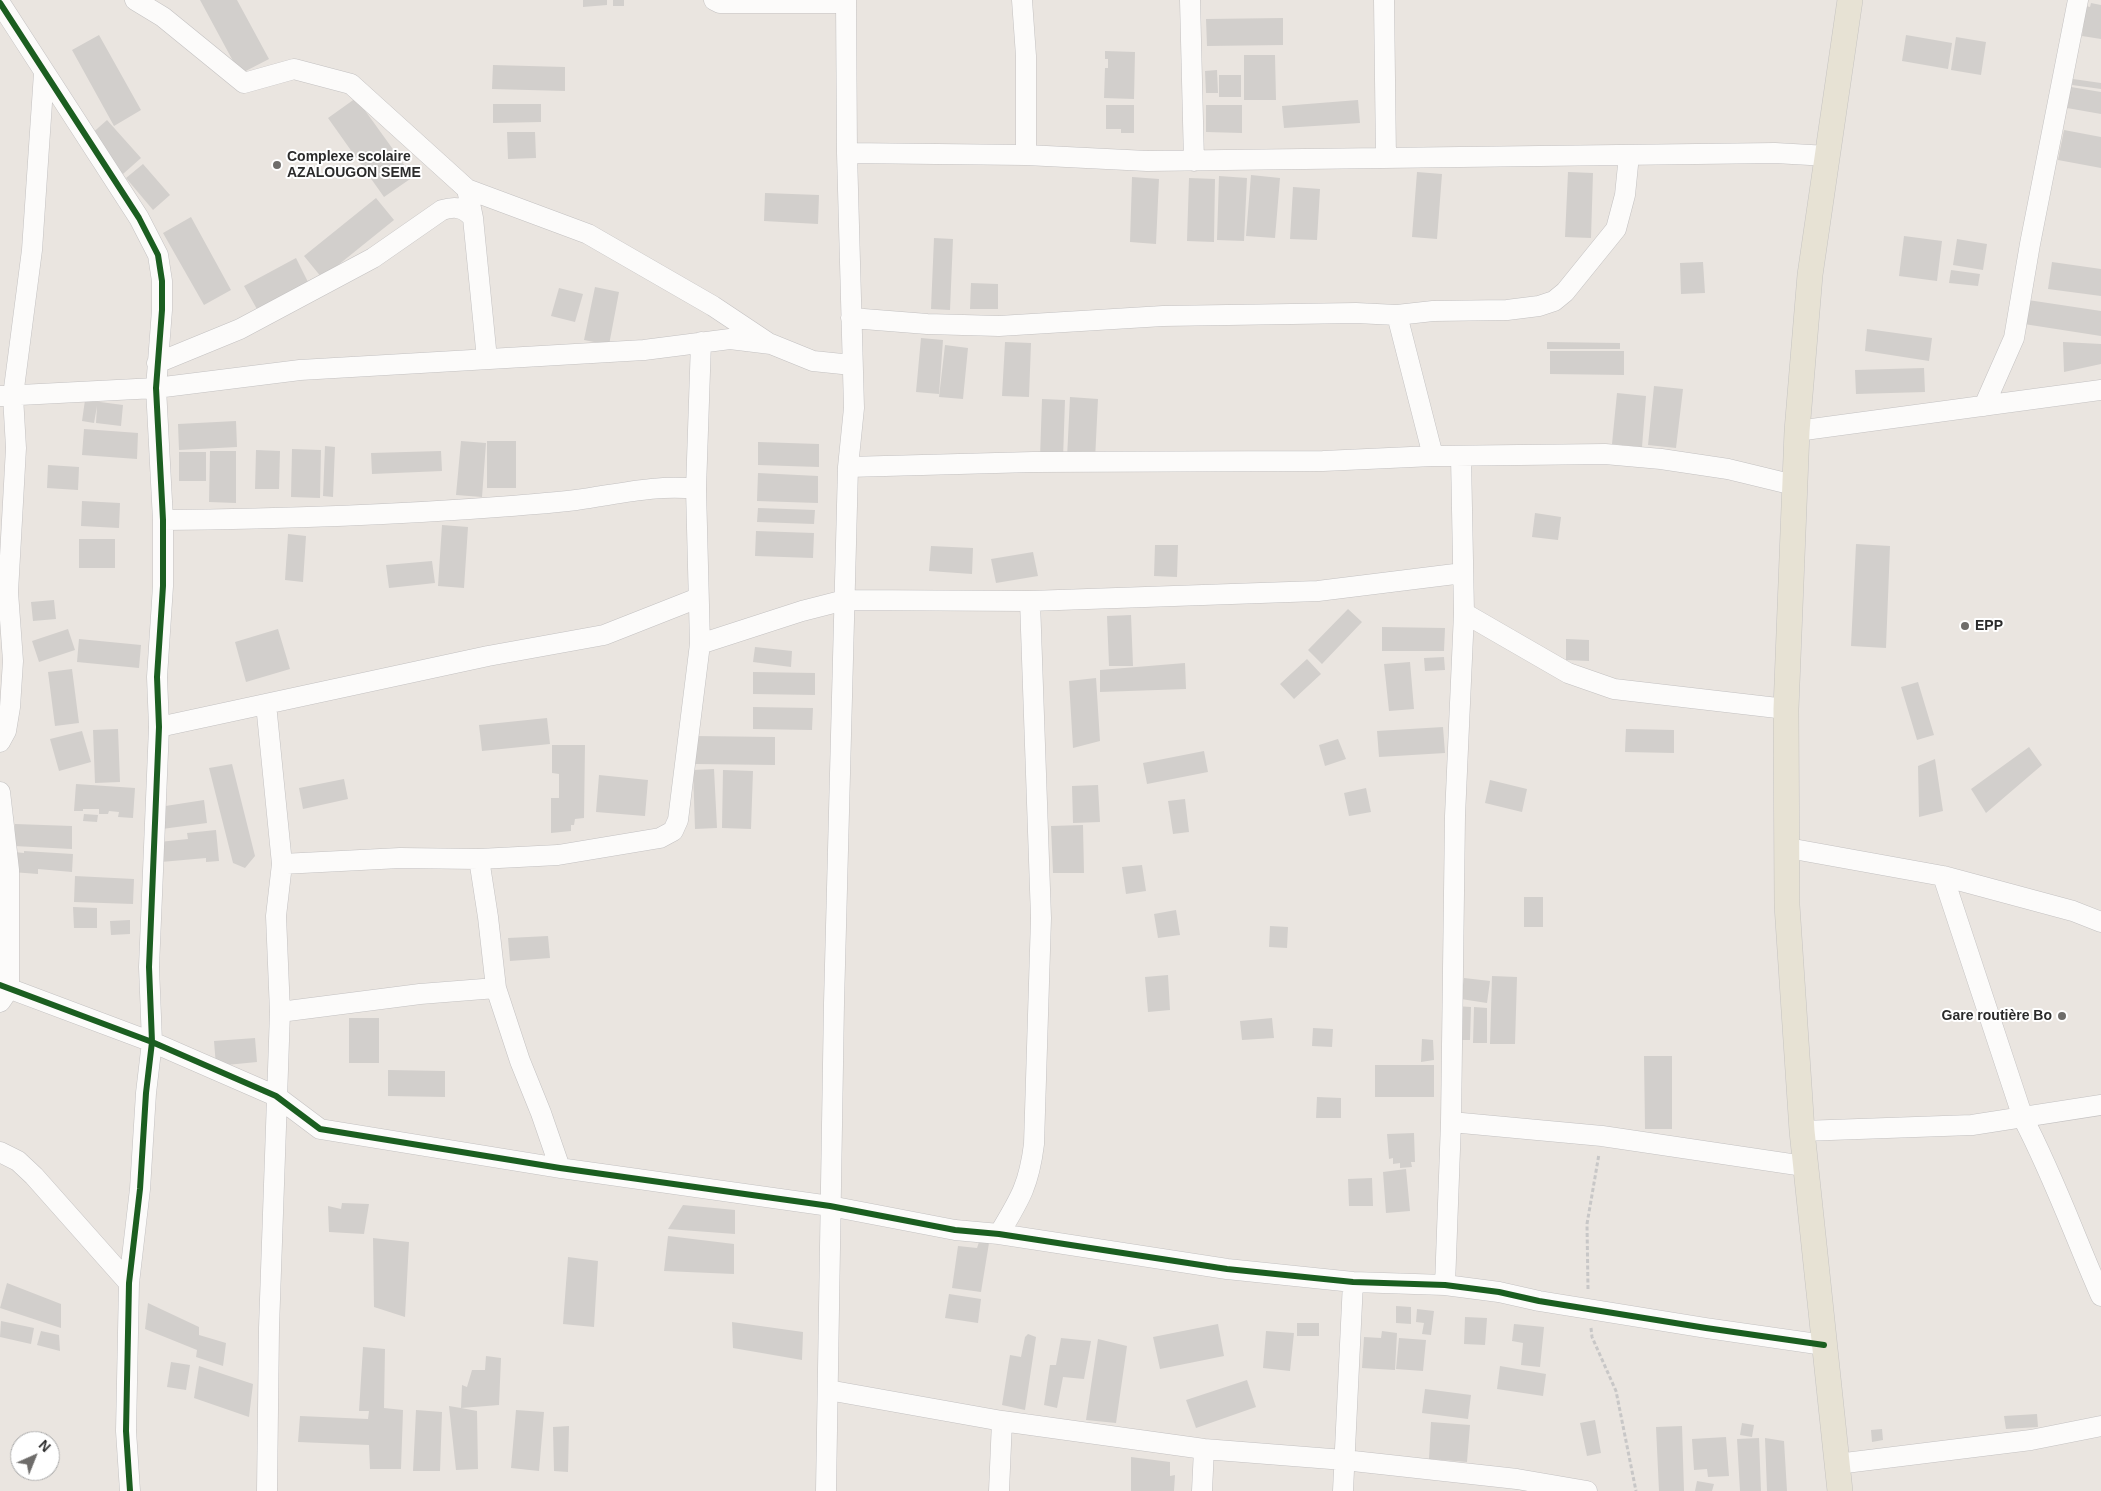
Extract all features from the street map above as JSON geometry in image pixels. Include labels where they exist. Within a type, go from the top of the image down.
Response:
[{"type":"main road","points":[[1840,1491],[1804,1166],[1787,905],[1786,709],[1794,485],[1810,275],[1850,0]]},
{"type":"street","points":[[135,0],[162,16],[244,82],[294,69],[351,84],[467,190],[588,234],[713,306],[771,344],[813,361],[852,365]]},
{"type":"street","points":[[714,0],[720,3],[846,2],[847,153],[854,408],[848,467],[834,1003],[826,1491]]},
{"type":"street","points":[[1022,0],[1026,56],[1026,155]]},
{"type":"street","points":[[1190,0],[1194,161]]},
{"type":"street","points":[[1384,0],[1386,158]]},
{"type":"street","points":[[1984,406],[2014,338],[2030,244],[2078,0]]},
{"type":"street","points":[[4,4],[44,73],[139,218],[158,255],[162,282],[156,388],[163,520],[163,586],[157,677],[159,727],[149,967],[152,1042],[146,1093],[140,1189],[129,1283],[126,1431],[130,1491]]},
{"type":"street","points":[[0,742],[6,730],[10,707],[13,661],[8,592],[16,448],[7,396],[32,250],[44,73]]},
{"type":"street","points":[[847,153],[1026,155],[1147,161],[1630,155],[1775,154],[1828,156]]},
{"type":"street","points":[[851,318],[927,324],[998,326],[1163,316],[1356,313],[1397,315],[1433,311],[1507,310],[1539,306],[1554,301],[1577,277],[1616,229],[1625,195],[1630,155]]},
{"type":"street","points":[[467,190],[473,218],[487,359]]},
{"type":"street","points":[[157,364],[240,329],[374,258],[442,210],[451,207],[460,208],[467,211],[473,218]]},
{"type":"street","points":[[1397,315],[1433,456]]},
{"type":"street","points":[[7,396],[156,388],[300,370],[644,350],[730,339],[771,344]]},
{"type":"street","points":[[282,864],[400,858],[479,859],[558,855],[660,838],[673,831],[678,820],[700,644],[696,490],[701,342]]},
{"type":"street","points":[[1797,431],[2101,390]]},
{"type":"street","points":[[848,467],[1033,462],[1323,461],[1433,456],[1606,454],[1661,459],[1728,469],[1794,485]]},
{"type":"street","points":[[1445,1286],[1451,1122],[1455,816],[1464,613],[1461,457]]},
{"type":"street","points":[[163,520],[289,518],[430,512],[574,500],[656,490],[683,488],[696,490]]},
{"type":"street","points":[[700,644],[802,611],[845,600],[1030,602],[1318,591],[1463,573]]},
{"type":"street","points":[[159,727],[488,656],[604,636],[698,598]]},
{"type":"street","points":[[999,1234],[1020,1200],[1030,1172],[1034,1144],[1041,918],[1030,602]]},
{"type":"street","points":[[1464,613],[1568,673],[1614,689],[1786,709]]},
{"type":"street","points":[[266,704],[282,864],[276,916],[280,1012],[269,1328],[267,1491]]},
{"type":"street","points":[[0,792],[9,870],[3,992],[152,1042],[276,1096],[320,1129],[560,1168],[830,1206],[955,1230],[999,1234],[1227,1269],[1353,1282],[1445,1286],[1499,1292],[1539,1301],[1824,1345]]},
{"type":"street","points":[[1788,848],[1942,876],[2073,911],[2101,922]]},
{"type":"street","points":[[479,859],[496,988],[520,1061],[560,1168]]},
{"type":"street","points":[[1942,876],[2022,1118],[2043,1155],[2075,1237],[2101,1296]]},
{"type":"street","points":[[280,1012],[420,994],[496,988]]},
{"type":"street","points":[[1802,1131],[1972,1125],[2101,1105]]},
{"type":"street","points":[[1451,1122],[1602,1136],[1804,1166]]},
{"type":"street","points":[[0,1152],[18,1161],[34,1176],[129,1283]]},
{"type":"street","points":[[1343,1491],[1353,1282]]},
{"type":"street","points":[[828,1390],[1002,1421],[1204,1449],[1344,1460],[1517,1479],[1587,1491]]},
{"type":"street","points":[[999,1491],[1002,1421]]},
{"type":"street","points":[[1837,1464],[2031,1440],[2101,1426]]},
{"type":"street","points":[[1202,1491],[1204,1449]]},
{"type":"building","points":[[200,0],[237,0],[269,59],[240,74]]},
{"type":"building","points":[[583,0],[607,0],[607,5],[583,7]]},
{"type":"building","points":[[613,0],[624,0],[624,6],[613,6]]},
{"type":"building","points":[[2091,3],[2101,5],[2101,39],[2082,36],[2086,6],[2090,7]]},
{"type":"building","points":[[1283,18],[1283,45],[1207,46],[1206,19]]},
{"type":"building","points":[[99,35],[141,110],[114,126],[72,50]]},
{"type":"building","points":[[1906,35],[1952,43],[1948,69],[1902,61]]},
{"type":"building","points":[[1956,37],[1986,42],[1981,75],[1951,70]]},
{"type":"building","points":[[1105,51],[1135,52],[1134,99],[1104,98],[1105,68],[1108,68],[1108,59],[1105,59]]},
{"type":"building","points":[[1244,55],[1275,55],[1276,100],[1244,100]]},
{"type":"building","points":[[493,65],[565,67],[565,91],[492,89]]},
{"type":"building","points":[[1217,70],[1218,93],[1206,93],[1205,71]]},
{"type":"building","points":[[1219,75],[1241,75],[1241,97],[1219,97]]},
{"type":"building","points":[[2073,79],[2101,83],[2101,89],[2072,85]]},
{"type":"building","points":[[2071,87],[2101,92],[2101,114],[2067,108]]},
{"type":"building","points":[[356,98],[413,177],[384,197],[328,118]]},
{"type":"building","points":[[1358,100],[1360,123],[1284,128],[1282,106]]},
{"type":"building","points":[[493,104],[541,104],[541,122],[493,123]]},
{"type":"building","points":[[1106,105],[1134,105],[1134,133],[1121,133],[1121,129],[1106,129]]},
{"type":"building","points":[[1206,105],[1242,105],[1242,133],[1206,132]]},
{"type":"building","points":[[107,120],[141,158],[123,174],[89,136]]},
{"type":"building","points":[[2064,130],[2101,137],[2101,168],[2058,160]]},
{"type":"building","points":[[507,132],[535,132],[536,158],[508,159]]},
{"type":"building","points":[[143,164],[170,195],[153,210],[126,178]]},
{"type":"building","points":[[1417,172],[1442,174],[1437,239],[1412,237]]},
{"type":"building","points":[[1568,172],[1593,173],[1591,238],[1565,237]]},
{"type":"building","points":[[1251,175],[1280,178],[1275,238],[1246,236]]},
{"type":"building","points":[[1219,176],[1247,178],[1244,241],[1217,240]]},
{"type":"building","points":[[1132,177],[1159,179],[1156,244],[1130,242]]},
{"type":"building","points":[[1189,178],[1215,179],[1214,242],[1187,241]]},
{"type":"building","points":[[1293,187],[1320,189],[1317,240],[1290,239]]},
{"type":"building","points":[[765,193],[819,195],[818,224],[764,221]]},
{"type":"building","points":[[376,198],[394,220],[322,278],[304,256]]},
{"type":"building","points":[[191,217],[231,290],[204,305],[163,233]]},
{"type":"building","points":[[1904,236],[1942,241],[1937,281],[1899,276]]},
{"type":"building","points":[[934,238],[953,239],[950,310],[931,309]]},
{"type":"building","points":[[1957,239],[1987,244],[1983,270],[1953,265]]},
{"type":"building","points":[[296,258],[309,284],[258,311],[244,286]]},
{"type":"building","points":[[1703,262],[1705,293],[1681,294],[1680,263]]},
{"type":"building","points":[[2052,262],[2101,269],[2101,296],[2048,289]]},
{"type":"building","points":[[1951,270],[1980,274],[1978,286],[1949,283]]},
{"type":"building","points":[[971,283],[998,284],[998,309],[970,309]]},
{"type":"building","points":[[595,287],[619,292],[609,345],[584,340]]},
{"type":"building","points":[[559,288],[583,294],[575,322],[551,316]]},
{"type":"building","points":[[2028,300],[2101,311],[2101,336],[2024,324]]},
{"type":"building","points":[[1867,329],[1932,338],[1929,361],[1865,351]]},
{"type":"building","points":[[921,338],[943,340],[939,394],[916,392]]},
{"type":"building","points":[[1005,342],[1031,343],[1029,397],[1002,396]]},
{"type":"building","points":[[1547,342],[1620,343],[1620,349],[1547,349]]},
{"type":"building","points":[[2063,342],[2101,344],[2101,364],[2064,372]]},
{"type":"building","points":[[945,345],[968,348],[963,399],[939,397]]},
{"type":"building","points":[[1550,351],[1624,351],[1624,375],[1550,374]]},
{"type":"building","points":[[1924,368],[1925,392],[1856,394],[1855,370]]},
{"type":"building","points":[[1654,386],[1683,389],[1676,448],[1648,445]]},
{"type":"building","points":[[1617,393],[1646,396],[1642,447],[1612,444]]},
{"type":"building","points":[[1070,397],[1098,399],[1095,460],[1067,458]]},
{"type":"building","points":[[1042,399],[1065,400],[1063,459],[1040,458]]},
{"type":"building","points":[[85,400],[123,405],[121,426],[96,423],[97,406],[94,423],[82,421]]},
{"type":"building","points":[[236,421],[237,447],[179,450],[178,424]]},
{"type":"building","points":[[84,429],[138,433],[137,459],[82,455]]},
{"type":"building","points":[[461,441],[486,443],[482,497],[456,495]]},
{"type":"building","points":[[487,441],[516,441],[516,488],[487,488]]},
{"type":"building","points":[[758,442],[819,444],[819,467],[758,465]]},
{"type":"building","points":[[325,446],[335,447],[333,497],[323,496]]},
{"type":"building","points":[[292,449],[321,450],[320,498],[291,497]]},
{"type":"building","points":[[256,450],[280,451],[279,489],[255,489]]},
{"type":"building","points":[[210,451],[236,451],[236,503],[209,502]]},
{"type":"building","points":[[441,451],[442,471],[372,474],[371,453]]},
{"type":"building","points":[[179,452],[206,452],[206,481],[179,481]]},
{"type":"building","points":[[48,465],[79,467],[78,490],[47,488]]},
{"type":"building","points":[[758,473],[818,476],[818,503],[757,501]]},
{"type":"building","points":[[82,501],[120,503],[119,528],[81,526]]},
{"type":"building","points":[[758,508],[815,510],[814,524],[757,522]]},
{"type":"building","points":[[1535,513],[1561,517],[1558,540],[1532,537]]},
{"type":"building","points":[[442,525],[468,527],[464,588],[438,586]]},
{"type":"building","points":[[756,531],[814,533],[813,558],[755,556]]},
{"type":"building","points":[[288,534],[306,536],[303,582],[285,580]]},
{"type":"building","points":[[79,539],[115,539],[115,568],[79,568]]},
{"type":"building","points":[[1856,544],[1890,546],[1886,648],[1851,646]]},
{"type":"building","points":[[1155,545],[1178,545],[1177,577],[1154,576]]},
{"type":"building","points":[[931,546],[973,548],[972,574],[929,571]]},
{"type":"building","points":[[1033,552],[1038,576],[996,583],[991,559]]},
{"type":"building","points":[[432,561],[435,583],[389,588],[386,565]]},
{"type":"building","points":[[54,600],[56,619],[33,621],[31,602]]},
{"type":"building","points":[[1348,609],[1362,622],[1322,664],[1308,650]]},
{"type":"building","points":[[1131,615],[1133,666],[1109,666],[1107,616]]},
{"type":"building","points":[[1382,627],[1445,628],[1444,651],[1382,651]]},
{"type":"building","points":[[68,629],[75,650],[39,662],[32,641]]},
{"type":"building","points":[[278,629],[290,669],[246,682],[235,642]]},
{"type":"building","points":[[79,639],[141,645],[139,668],[77,662]]},
{"type":"building","points":[[1566,639],[1589,640],[1589,661],[1566,660]]},
{"type":"building","points":[[755,647],[792,651],[791,667],[753,662]]},
{"type":"building","points":[[1444,657],[1445,670],[1425,671],[1424,658]]},
{"type":"building","points":[[1307,659],[1321,674],[1294,699],[1280,684]]},
{"type":"building","points":[[1410,662],[1414,709],[1389,711],[1384,664]]},
{"type":"building","points":[[1185,663],[1186,689],[1100,692],[1100,670]]},
{"type":"building","points":[[72,669],[79,723],[55,726],[48,672]]},
{"type":"building","points":[[753,672],[815,673],[815,695],[753,694]]},
{"type":"building","points":[[1096,678],[1100,741],[1073,748],[1069,681]]},
{"type":"building","points":[[1918,682],[1934,735],[1917,740],[1901,687]]},
{"type":"building","points":[[753,707],[813,708],[812,730],[753,729]]},
{"type":"building","points":[[547,718],[550,744],[482,751],[479,725]]},
{"type":"building","points":[[1443,727],[1445,753],[1379,757],[1377,731]]},
{"type":"building","points":[[118,729],[120,782],[95,783],[93,730]]},
{"type":"building","points":[[1626,729],[1674,730],[1674,753],[1625,752]]},
{"type":"building","points":[[82,731],[91,762],[59,771],[50,739]]},
{"type":"building","points":[[695,736],[775,737],[775,765],[695,764]]},
{"type":"building","points":[[1338,739],[1346,759],[1325,766],[1319,745]]},
{"type":"building","points":[[552,745],[585,745],[584,818],[575,819],[574,825],[571,825],[571,831],[551,833],[551,798],[559,798],[559,774],[552,773]]},
{"type":"building","points":[[2029,747],[2042,765],[1986,813],[1971,789]]},
{"type":"building","points":[[1204,751],[1208,772],[1147,784],[1143,763]]},
{"type":"building","points":[[1935,759],[1943,811],[1919,817],[1918,766]]},
{"type":"building","points":[[232,764],[255,856],[245,868],[233,863],[209,768]]},
{"type":"building","points":[[714,769],[717,828],[695,829],[693,770]]},
{"type":"building","points":[[723,770],[753,771],[751,829],[722,828]]},
{"type":"building","points":[[599,775],[648,780],[645,816],[596,812]]},
{"type":"building","points":[[344,779],[348,799],[303,809],[299,788]]},
{"type":"building","points":[[1490,780],[1527,789],[1522,812],[1485,803]]},
{"type":"building","points":[[76,784],[135,788],[133,818],[118,817],[119,812],[109,811],[108,814],[99,814],[99,809],[74,811]]},
{"type":"building","points":[[1098,785],[1100,822],[1073,823],[1072,786]]},
{"type":"building","points":[[1366,788],[1371,812],[1349,816],[1344,793]]},
{"type":"building","points":[[1185,799],[1189,832],[1173,834],[1168,801]]},
{"type":"building","points":[[204,800],[207,823],[162,829],[159,807]]},
{"type":"building","points":[[84,814],[98,815],[97,822],[83,821]]},
{"type":"building","points":[[15,824],[72,826],[72,849],[14,846]]},
{"type":"building","points":[[1083,825],[1084,873],[1053,873],[1051,826]]},
{"type":"building","points":[[216,830],[219,861],[206,862],[206,858],[161,862],[159,842],[188,839],[187,833]]},
{"type":"building","points":[[24,851],[73,854],[72,872],[38,869],[38,874],[12,872],[14,852],[24,853]]},
{"type":"building","points":[[1142,865],[1146,891],[1126,894],[1122,867]]},
{"type":"building","points":[[75,876],[134,879],[133,904],[74,902]]},
{"type":"building","points":[[1524,897],[1543,897],[1543,927],[1524,927]]},
{"type":"building","points":[[73,907],[97,908],[97,928],[74,928]]},
{"type":"building","points":[[1176,910],[1180,935],[1158,938],[1154,914]]},
{"type":"building","points":[[130,920],[130,934],[111,935],[110,921]]},
{"type":"building","points":[[1270,926],[1288,927],[1287,948],[1269,947]]},
{"type":"building","points":[[548,936],[550,958],[510,961],[508,938]]},
{"type":"building","points":[[1168,975],[1170,1010],[1148,1012],[1145,977]]},
{"type":"building","points":[[1492,976],[1517,977],[1515,1044],[1490,1044]]},
{"type":"building","points":[[1464,978],[1490,981],[1487,1003],[1461,999]]},
{"type":"building","points":[[1456,1006],[1471,1007],[1470,1040],[1455,1040]]},
{"type":"building","points":[[1474,1007],[1487,1008],[1487,1043],[1473,1043]]},
{"type":"building","points":[[349,1018],[379,1018],[379,1063],[349,1063]]},
{"type":"building","points":[[1272,1018],[1274,1038],[1242,1040],[1240,1021]]},
{"type":"building","points":[[1313,1028],[1333,1029],[1332,1047],[1312,1046]]},
{"type":"building","points":[[255,1038],[257,1062],[216,1066],[214,1041]]},
{"type":"building","points":[[1422,1039],[1433,1040],[1434,1060],[1421,1062]]},
{"type":"building","points":[[1644,1056],[1672,1056],[1672,1129],[1645,1129]]},
{"type":"building","points":[[1375,1065],[1434,1065],[1434,1097],[1375,1097]]},
{"type":"building","points":[[388,1070],[445,1071],[445,1097],[388,1096]]},
{"type":"building","points":[[1317,1097],[1341,1098],[1341,1118],[1316,1118]]},
{"type":"building","points":[[1414,1133],[1415,1162],[1411,1162],[1412,1167],[1400,1168],[1400,1163],[1393,1164],[1393,1158],[1389,1159],[1387,1134]]},
{"type":"building","points":[[1406,1169],[1410,1211],[1386,1213],[1383,1172]]},
{"type":"building","points":[[1372,1178],[1373,1206],[1349,1206],[1348,1179]]},
{"type":"building","points":[[342,1203],[369,1204],[364,1234],[329,1232],[328,1206],[341,1209]]},
{"type":"building","points":[[683,1205],[735,1210],[735,1234],[668,1229]]},
{"type":"building","points":[[668,1236],[734,1244],[734,1274],[664,1271]]},
{"type":"building","points":[[373,1238],[409,1242],[405,1317],[374,1307]]},
{"type":"building","points":[[979,1242],[989,1243],[981,1292],[952,1288],[958,1246],[977,1248]]},
{"type":"building","points":[[568,1257],[598,1261],[594,1327],[563,1324]]},
{"type":"building","points":[[7,1283],[61,1304],[61,1328],[0,1308]]},
{"type":"building","points":[[949,1294],[981,1299],[978,1323],[945,1318]]},
{"type":"building","points":[[148,1303],[199,1327],[199,1335],[226,1343],[223,1366],[196,1357],[197,1350],[145,1329]]},
{"type":"building","points":[[1396,1306],[1411,1307],[1411,1324],[1396,1323]]},
{"type":"building","points":[[1417,1309],[1434,1311],[1431,1335],[1422,1334],[1424,1323],[1416,1322]]},
{"type":"building","points":[[1465,1317],[1487,1318],[1485,1345],[1464,1344]]},
{"type":"building","points":[[1,1321],[34,1328],[31,1344],[0,1337]]},
{"type":"building","points":[[732,1322],[803,1332],[802,1360],[733,1348]]},
{"type":"building","points":[[1297,1323],[1319,1323],[1319,1336],[1297,1336]]},
{"type":"building","points":[[1218,1324],[1224,1356],[1160,1369],[1153,1337]]},
{"type":"building","points":[[1514,1324],[1544,1327],[1540,1367],[1521,1365],[1523,1343],[1512,1341]]},
{"type":"building","points":[[41,1331],[59,1335],[60,1351],[37,1345]]},
{"type":"building","points":[[1266,1331],[1294,1333],[1290,1371],[1263,1368]]},
{"type":"building","points":[[1382,1331],[1397,1333],[1395,1370],[1362,1368],[1364,1337],[1381,1338]]},
{"type":"building","points":[[1028,1334],[1036,1337],[1025,1410],[1002,1405],[1010,1355],[1021,1357],[1025,1337]]},
{"type":"building","points":[[1061,1338],[1091,1341],[1084,1379],[1063,1377],[1057,1408],[1044,1405],[1050,1365],[1056,1365]]},
{"type":"building","points":[[1399,1338],[1426,1340],[1423,1371],[1396,1369]]},
{"type":"building","points":[[1098,1339],[1127,1346],[1116,1423],[1086,1420]]},
{"type":"building","points":[[363,1347],[385,1349],[384,1408],[403,1410],[401,1469],[370,1469],[369,1445],[298,1442],[300,1416],[368,1419],[369,1411],[359,1411]]},
{"type":"building","points":[[486,1356],[501,1358],[499,1405],[461,1408],[462,1385],[467,1387],[472,1370],[485,1370]]},
{"type":"building","points":[[171,1362],[190,1365],[186,1390],[167,1387]]},
{"type":"building","points":[[199,1366],[253,1384],[249,1417],[194,1398]]},
{"type":"building","points":[[1500,1366],[1546,1374],[1543,1396],[1497,1389]]},
{"type":"building","points":[[1247,1380],[1256,1407],[1196,1428],[1186,1400]]},
{"type":"building","points":[[1425,1389],[1471,1395],[1468,1419],[1422,1413]]},
{"type":"building","points":[[449,1406],[477,1411],[478,1469],[456,1470]]},
{"type":"building","points":[[416,1410],[442,1412],[440,1471],[413,1471]]},
{"type":"building","points":[[516,1410],[544,1412],[539,1471],[511,1468]]},
{"type":"building","points":[[2037,1414],[2038,1427],[2006,1429],[2004,1416]]},
{"type":"building","points":[[1595,1420],[1601,1453],[1587,1456],[1580,1423]]},
{"type":"building","points":[[1431,1422],[1470,1425],[1467,1462],[1429,1459]]},
{"type":"building","points":[[1742,1423],[1754,1425],[1752,1437],[1740,1435]]},
{"type":"building","points":[[569,1426],[568,1472],[554,1471],[553,1427]]},
{"type":"building","points":[[1682,1426],[1684,1491],[1659,1491],[1656,1427]]},
{"type":"building","points":[[1882,1429],[1883,1440],[1872,1442],[1871,1430]]},
{"type":"building","points":[[1726,1437],[1729,1476],[1708,1477],[1707,1469],[1694,1470],[1692,1439]]},
{"type":"building","points":[[1759,1438],[1761,1491],[1740,1491],[1737,1439]]},
{"type":"building","points":[[1765,1438],[1784,1441],[1787,1491],[1767,1491]]},
{"type":"building","points":[[1131,1457],[1170,1462],[1170,1476],[1175,1475],[1174,1491],[1131,1491]]},
{"type":"building","points":[[1697,1481],[1714,1484],[1712,1491],[1695,1491]]},
{"type":"cycle path","points":[[0,3],[139,218],[158,255],[162,281],[162,310],[156,388],[163,520],[163,586],[157,677],[159,727],[149,967],[152,1042],[146,1093],[140,1189],[129,1283],[126,1431],[130,1491]]},
{"type":"cycle path","points":[[0,985],[152,1042],[276,1096],[320,1129],[560,1168],[830,1206],[955,1230],[999,1234],[1227,1269],[1353,1282],[1445,1285],[1499,1292],[1539,1301],[1824,1345]]},
{"type":"place","name":"Complexe scolaire AZALOUGON SEME","points":[[277,165]]},
{"type":"place","name":"EPP","points":[[1965,626]]},
{"type":"place","name":"Gare routière Bo","points":[[2062,1016]]}]
